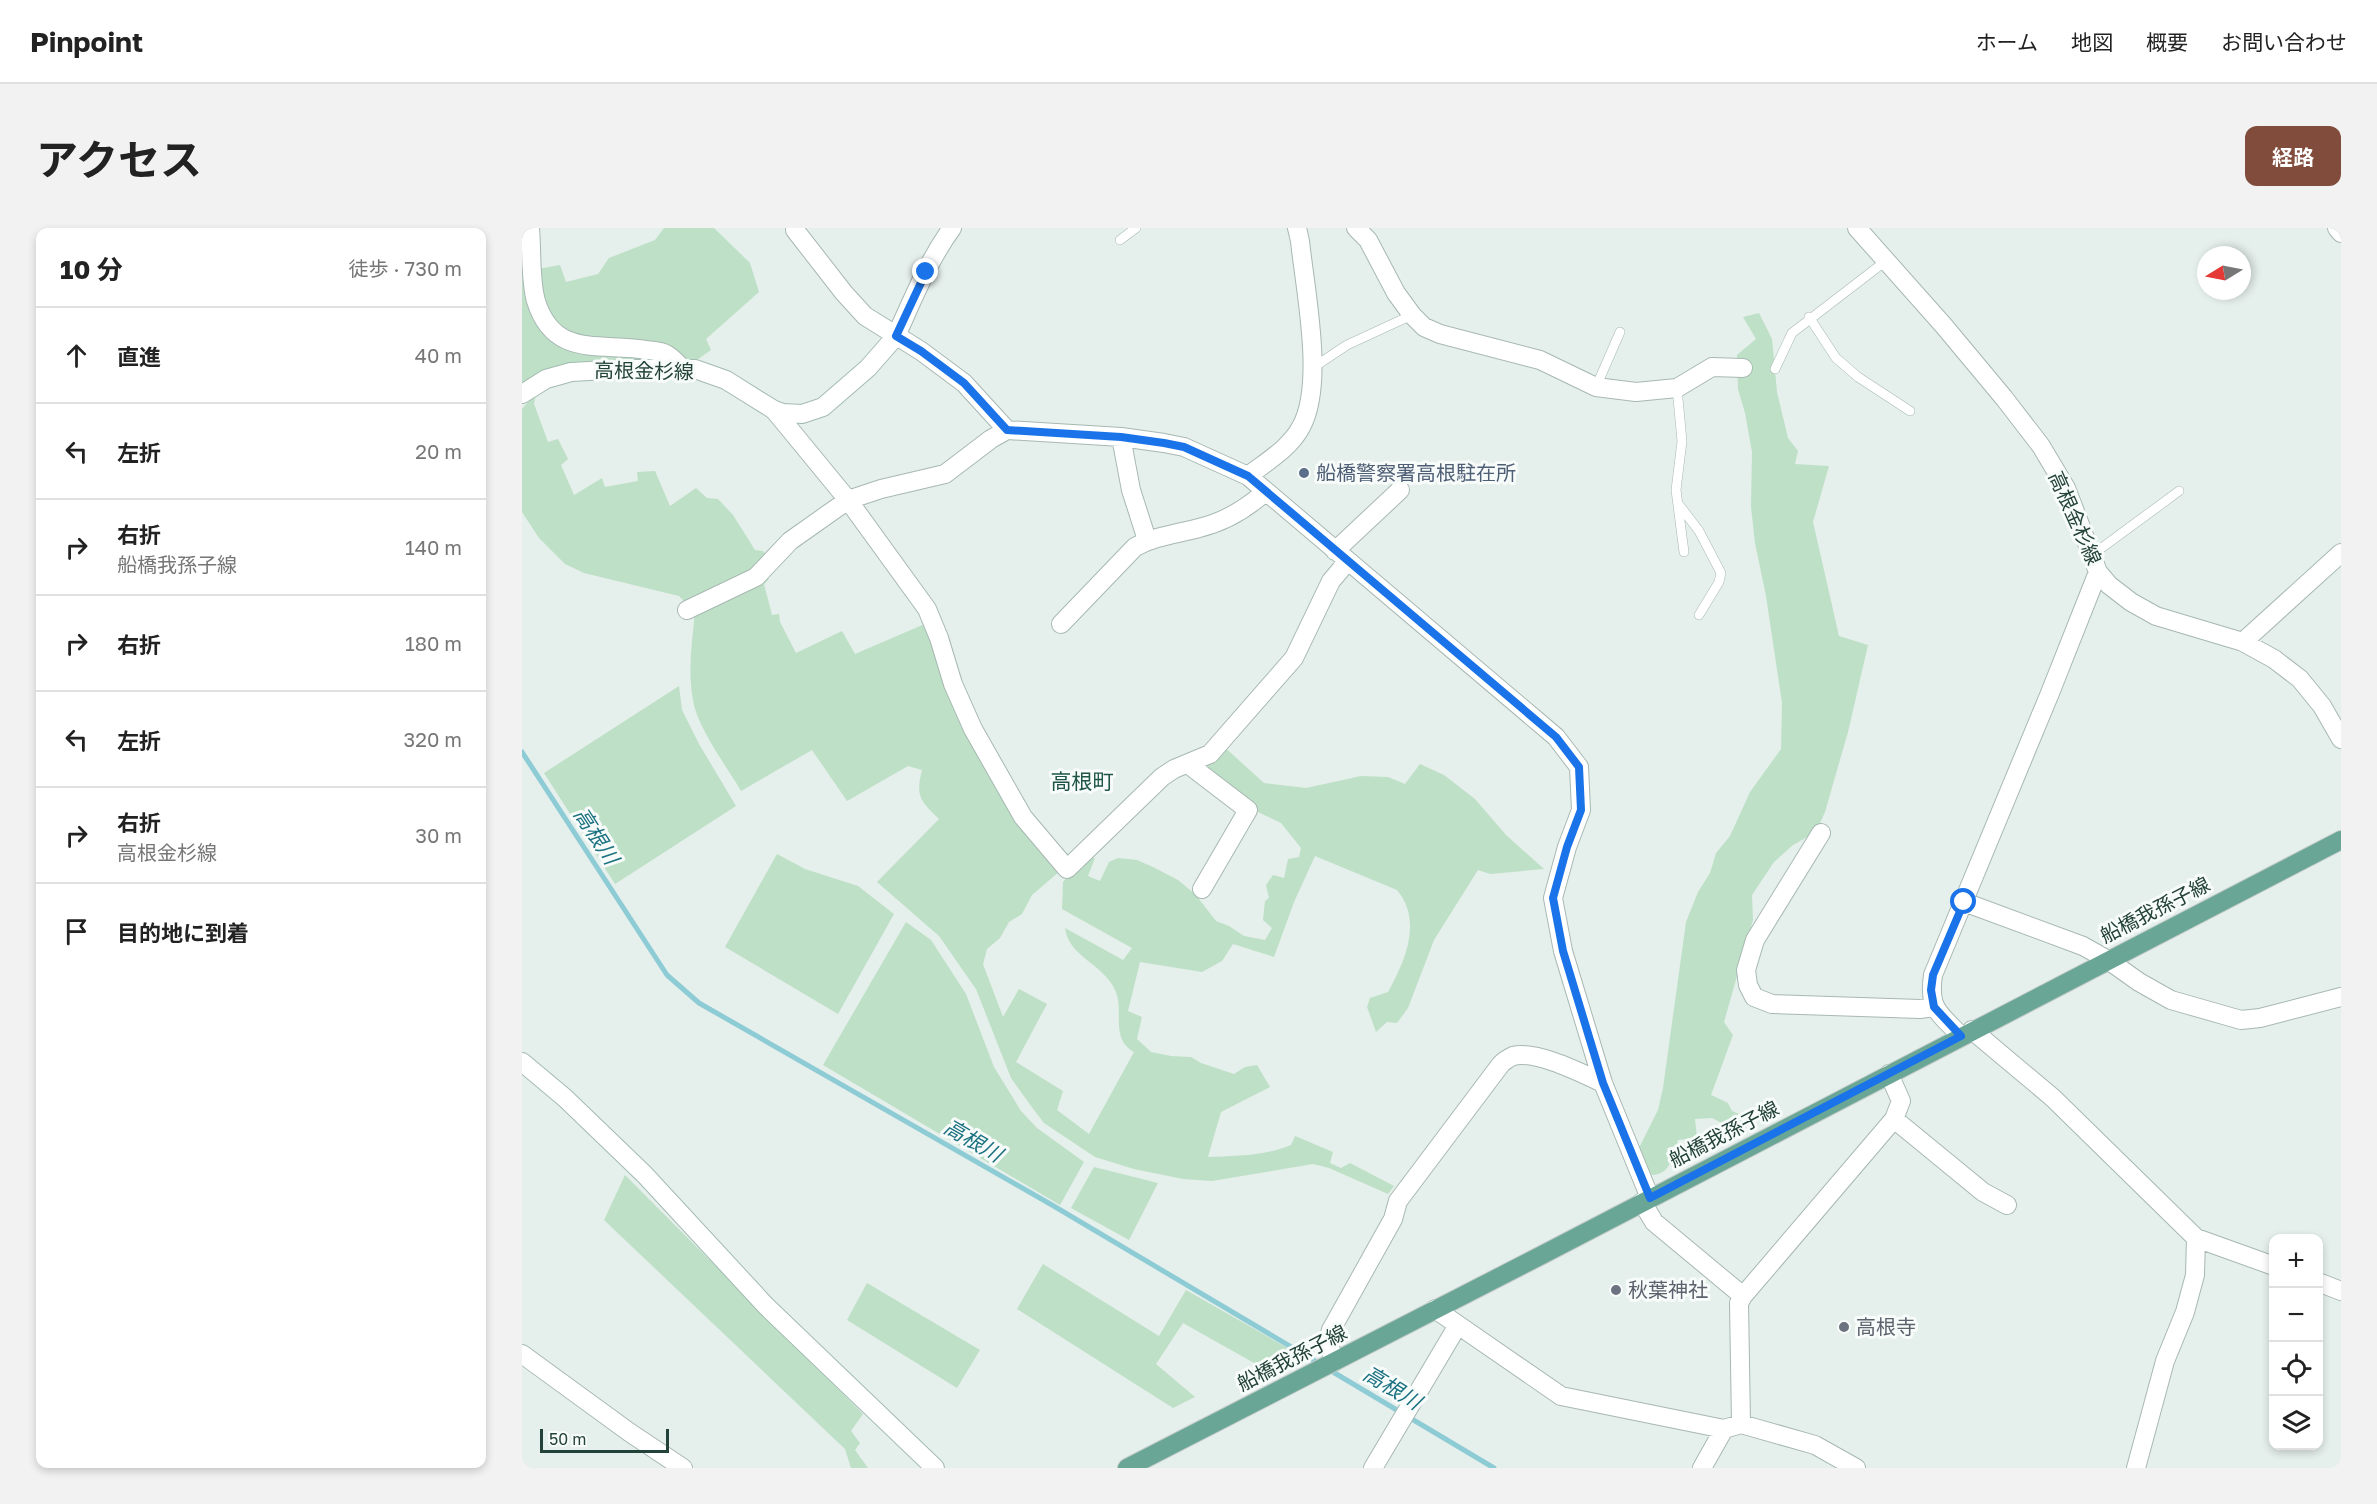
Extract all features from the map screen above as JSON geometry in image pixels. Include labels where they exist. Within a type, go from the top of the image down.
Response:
[{"type":"main road","name":"船橋我孫子線","points":[[1127,1468],[2341,840]]},
{"type":"street","points":[[530,228],[535,299],[546,323],[555,335],[563,341],[576,344],[623,346],[666,354],[683,369]]},
{"type":"street","name":"高根金杉線","points":[[522,394],[546,379],[571,372],[695,369],[726,380],[774,410],[783,413],[801,414],[823,407],[868,368],[896,336],[934,254],[952,228]]},
{"type":"street","points":[[1248,476],[1291,442],[1302,426],[1309,403],[1314,367],[1297,228]]},
{"type":"street","points":[[1356,228],[1368,240],[1396,293],[1412,315],[1424,327],[1440,334],[1540,360],[1596,387],[1636,392],[1677,388],[1713,367],[1743,368]]},
{"type":"street","name":"高根金杉線","points":[[1857,228],[2004,398],[2041,446],[2066,488],[2095,563],[2109,585],[2131,602],[2156,616],[2243,642],[2274,659],[2300,679],[2322,706],[2341,739]]},
{"type":"street","points":[[2337,228],[2341,233]]},
{"type":"street","points":[[795,230],[865,316],[921,351],[964,383],[1007,430]]},
{"type":"street","points":[[774,410],[848,500],[927,609],[939,638],[953,684],[973,729],[1023,817],[1067,869],[1162,777],[1174,769],[1210,754],[1294,658],[1341,556],[1400,490]]},
{"type":"street","points":[[687,610],[756,577],[790,542],[848,500],[881,489],[945,474],[991,439],[1007,430],[1121,437],[1184,447],[1248,476],[1556,737],[1579,767],[1581,810],[1567,847],[1553,898],[1563,951],[1603,1083],[1654,1222],[1743,1296]]},
{"type":"street","points":[[1121,437],[1131,490],[1148,540]]},
{"type":"street","points":[[1061,624],[1135,547],[1148,540],[1202,528],[1233,516],[1265,492]]},
{"type":"street","points":[[2243,642],[2341,553]]},
{"type":"street","points":[[2095,563],[1964,902],[1933,975],[1931,990],[1934,1007],[2053,1098],[2196,1238],[2269,1264]]},
{"type":"street","points":[[1188,764],[1248,810],[1202,889]]},
{"type":"street","points":[[1821,832],[1755,940],[1746,970],[1748,985],[1754,997],[1772,1004],[1920,1009],[1934,1007]]},
{"type":"street","points":[[1964,902],[2083,946],[2171,1000],[2241,1020],[2260,1018],[2341,997]]},
{"type":"street","points":[[1334,1362],[1328,1340],[1331,1330],[1393,1219],[1398,1201],[1501,1064],[1512,1057],[1524,1056],[1576,1070],[1603,1083]]},
{"type":"street","points":[[522,1062],[565,1098],[645,1174],[766,1306],[935,1468]]},
{"type":"street","points":[[1702,1468],[1732,1427],[1739,1303],[1894,1119],[1901,1101],[1889,1074]]},
{"type":"street","points":[[1894,1119],[1983,1192],[2007,1205]]},
{"type":"street","points":[[2136,1468],[2165,1361],[2184,1312],[2195,1275],[2196,1238]]},
{"type":"street","points":[[2323,1284],[2341,1291]]},
{"type":"street","points":[[1435,1309],[1561,1396],[1732,1427],[1815,1445],[1856,1468]]},
{"type":"street","points":[[1373,1468],[1458,1325]]},
{"type":"street","points":[[522,1354],[628,1432],[683,1468]]},
{"type":"lane","points":[[1120,240],[1136,228]]},
{"type":"lane","points":[[1775,369],[1792,333],[1809,317],[1887,260]]},
{"type":"lane","points":[[1314,367],[1347,345],[1412,315]]},
{"type":"lane","points":[[1809,317],[1836,358],[1858,377],[1910,411]]},
{"type":"lane","points":[[1596,387],[1620,332]]},
{"type":"lane","points":[[1677,388],[1682,441],[1676,490],[1684,552]]},
{"type":"lane","points":[[2095,563],[2179,491]]},
{"type":"lane","points":[[1678,504],[1699,531],[1721,573],[1719,582],[1699,615]]},
{"type":"green space","points":[[664,228],[714,228],[750,263],[759,292],[706,339],[711,350],[694,362],[658,359],[596,361],[545,370],[522,383],[522,234],[527,271],[560,265],[566,282],[598,274],[609,258],[655,240]]},
{"type":"green space","points":[[1759,313],[1772,339],[1777,392],[1788,438],[1798,451],[1795,464],[1829,466],[1813,522],[1839,636],[1868,645],[1848,732],[1825,812],[1816,832],[1793,845],[1774,862],[1752,895],[1753,920],[1724,1022],[1733,1035],[1711,1095],[1728,1103],[1732,1111],[1749,1118],[1729,1127],[1712,1118],[1695,1119],[1697,1138],[1678,1140],[1673,1158],[1667,1168],[1663,1172],[1652,1175],[1637,1152],[1658,1110],[1663,1088],[1686,922],[1698,892],[1710,873],[1716,853],[1730,836],[1750,792],[1781,749],[1782,703],[1766,596],[1755,543],[1751,507],[1752,452],[1738,389],[1737,355],[1756,339],[1743,317]]},
{"type":"green space","points":[[536,393],[534,404],[548,442],[558,439],[568,459],[561,465],[574,495],[602,478],[605,487],[638,481],[637,472],[655,471],[670,506],[696,488],[707,498],[718,499],[733,515],[755,550],[763,551],[767,557],[759,568],[769,579],[764,584],[772,615],[779,614],[780,622],[796,653],[842,631],[855,654],[927,623],[933,640],[1060,871],[1032,895],[1022,914],[1009,922],[1000,938],[987,949],[983,964],[1003,1017],[1019,989],[1047,1004],[1016,1062],[1063,1091],[1057,1110],[1089,1134],[1134,1052],[1122,1040],[1118,1000],[1111,982],[1073,947],[1065,928],[1123,960],[1132,948],[1062,909],[1063,882],[1083,857],[1095,858],[1088,876],[1100,881],[1109,862],[1118,858],[1137,860],[1155,868],[1178,880],[1195,894],[1216,921],[1244,936],[1265,940],[1272,928],[1263,920],[1265,901],[1269,898],[1266,885],[1273,875],[1284,878],[1288,859],[1299,857],[1301,848],[1281,823],[1252,809],[1198,765],[1222,745],[1264,783],[1306,788],[1361,776],[1388,777],[1405,784],[1420,764],[1444,775],[1475,799],[1506,835],[1544,869],[1490,874],[1478,870],[1434,940],[1408,1008],[1397,1023],[1387,1022],[1376,1032],[1367,1007],[1370,998],[1388,992],[1405,954],[1410,928],[1405,902],[1397,890],[1315,856],[1294,902],[1274,957],[1233,944],[1222,961],[1202,972],[1140,962],[1128,1011],[1142,1017],[1137,1039],[1151,1052],[1191,1057],[1201,1063],[1234,1074],[1245,1067],[1257,1065],[1270,1087],[1221,1112],[1208,1157],[1249,1155],[1270,1151],[1291,1145],[1295,1136],[1333,1152],[1330,1163],[1341,1168],[1350,1163],[1394,1186],[1388,1194],[1329,1168],[1313,1164],[1212,1181],[1183,1179],[1134,1169],[1095,1157],[1044,1123],[1011,1078],[976,989],[939,936],[877,882],[939,819],[921,798],[919,787],[922,770],[908,766],[847,801],[812,750],[741,791],[708,737],[694,705],[690,670],[695,612],[679,596],[584,573],[565,564],[539,538],[522,512],[522,409]]},
{"type":"green space","points":[[679,686],[682,710],[699,744],[736,806],[615,884],[544,773]]},
{"type":"green space","points":[[777,854],[805,869],[858,886],[894,914],[838,1014],[725,947]]},
{"type":"green space","points":[[906,922],[931,940],[966,994],[994,1067],[1021,1111],[1037,1128],[1084,1162],[1060,1205],[823,1065]]},
{"type":"green space","points":[[1094,1167],[1158,1183],[1129,1240],[1071,1208]]},
{"type":"green space","points":[[625,1175],[863,1414],[851,1431],[860,1443],[855,1450],[868,1468],[851,1468],[845,1449],[604,1220]]},
{"type":"green space","points":[[1043,1264],[1159,1336],[1186,1290],[1300,1355],[1263,1368],[1183,1323],[1156,1364],[1195,1397],[1173,1408],[1017,1309]]},
{"type":"green space","points":[[867,1283],[980,1350],[957,1388],[847,1320]]},
{"type":"waterway","name":"高根川","points":[[522,752],[667,975],[699,1003],[1052,1205],[1320,1364]]},
{"type":"waterway","name":"高根川","points":[[1328,1369],[1494,1468]]},
{"type":"place","name":"船橋警察署高根駐在所","points":[[1304,473]]},
{"type":"place","name":"秋葉神社","points":[[1616,1290]]},
{"type":"place","name":"高根寺","points":[[1844,1327]]},
{"type":"district","name":"高根町","points":[[1082,782]]},
{"type":"route","points":[[926,272],[896,336],[921,351],[964,383],[1007,430],[1121,437],[1164,443],[1184,447],[1248,476],[1556,737],[1579,767],[1581,810],[1567,847],[1553,898],[1563,951],[1603,1083],[1650,1198],[1961,1036],[1934,1007],[1931,990],[1933,975],[1939,966],[1964,902]]}]
